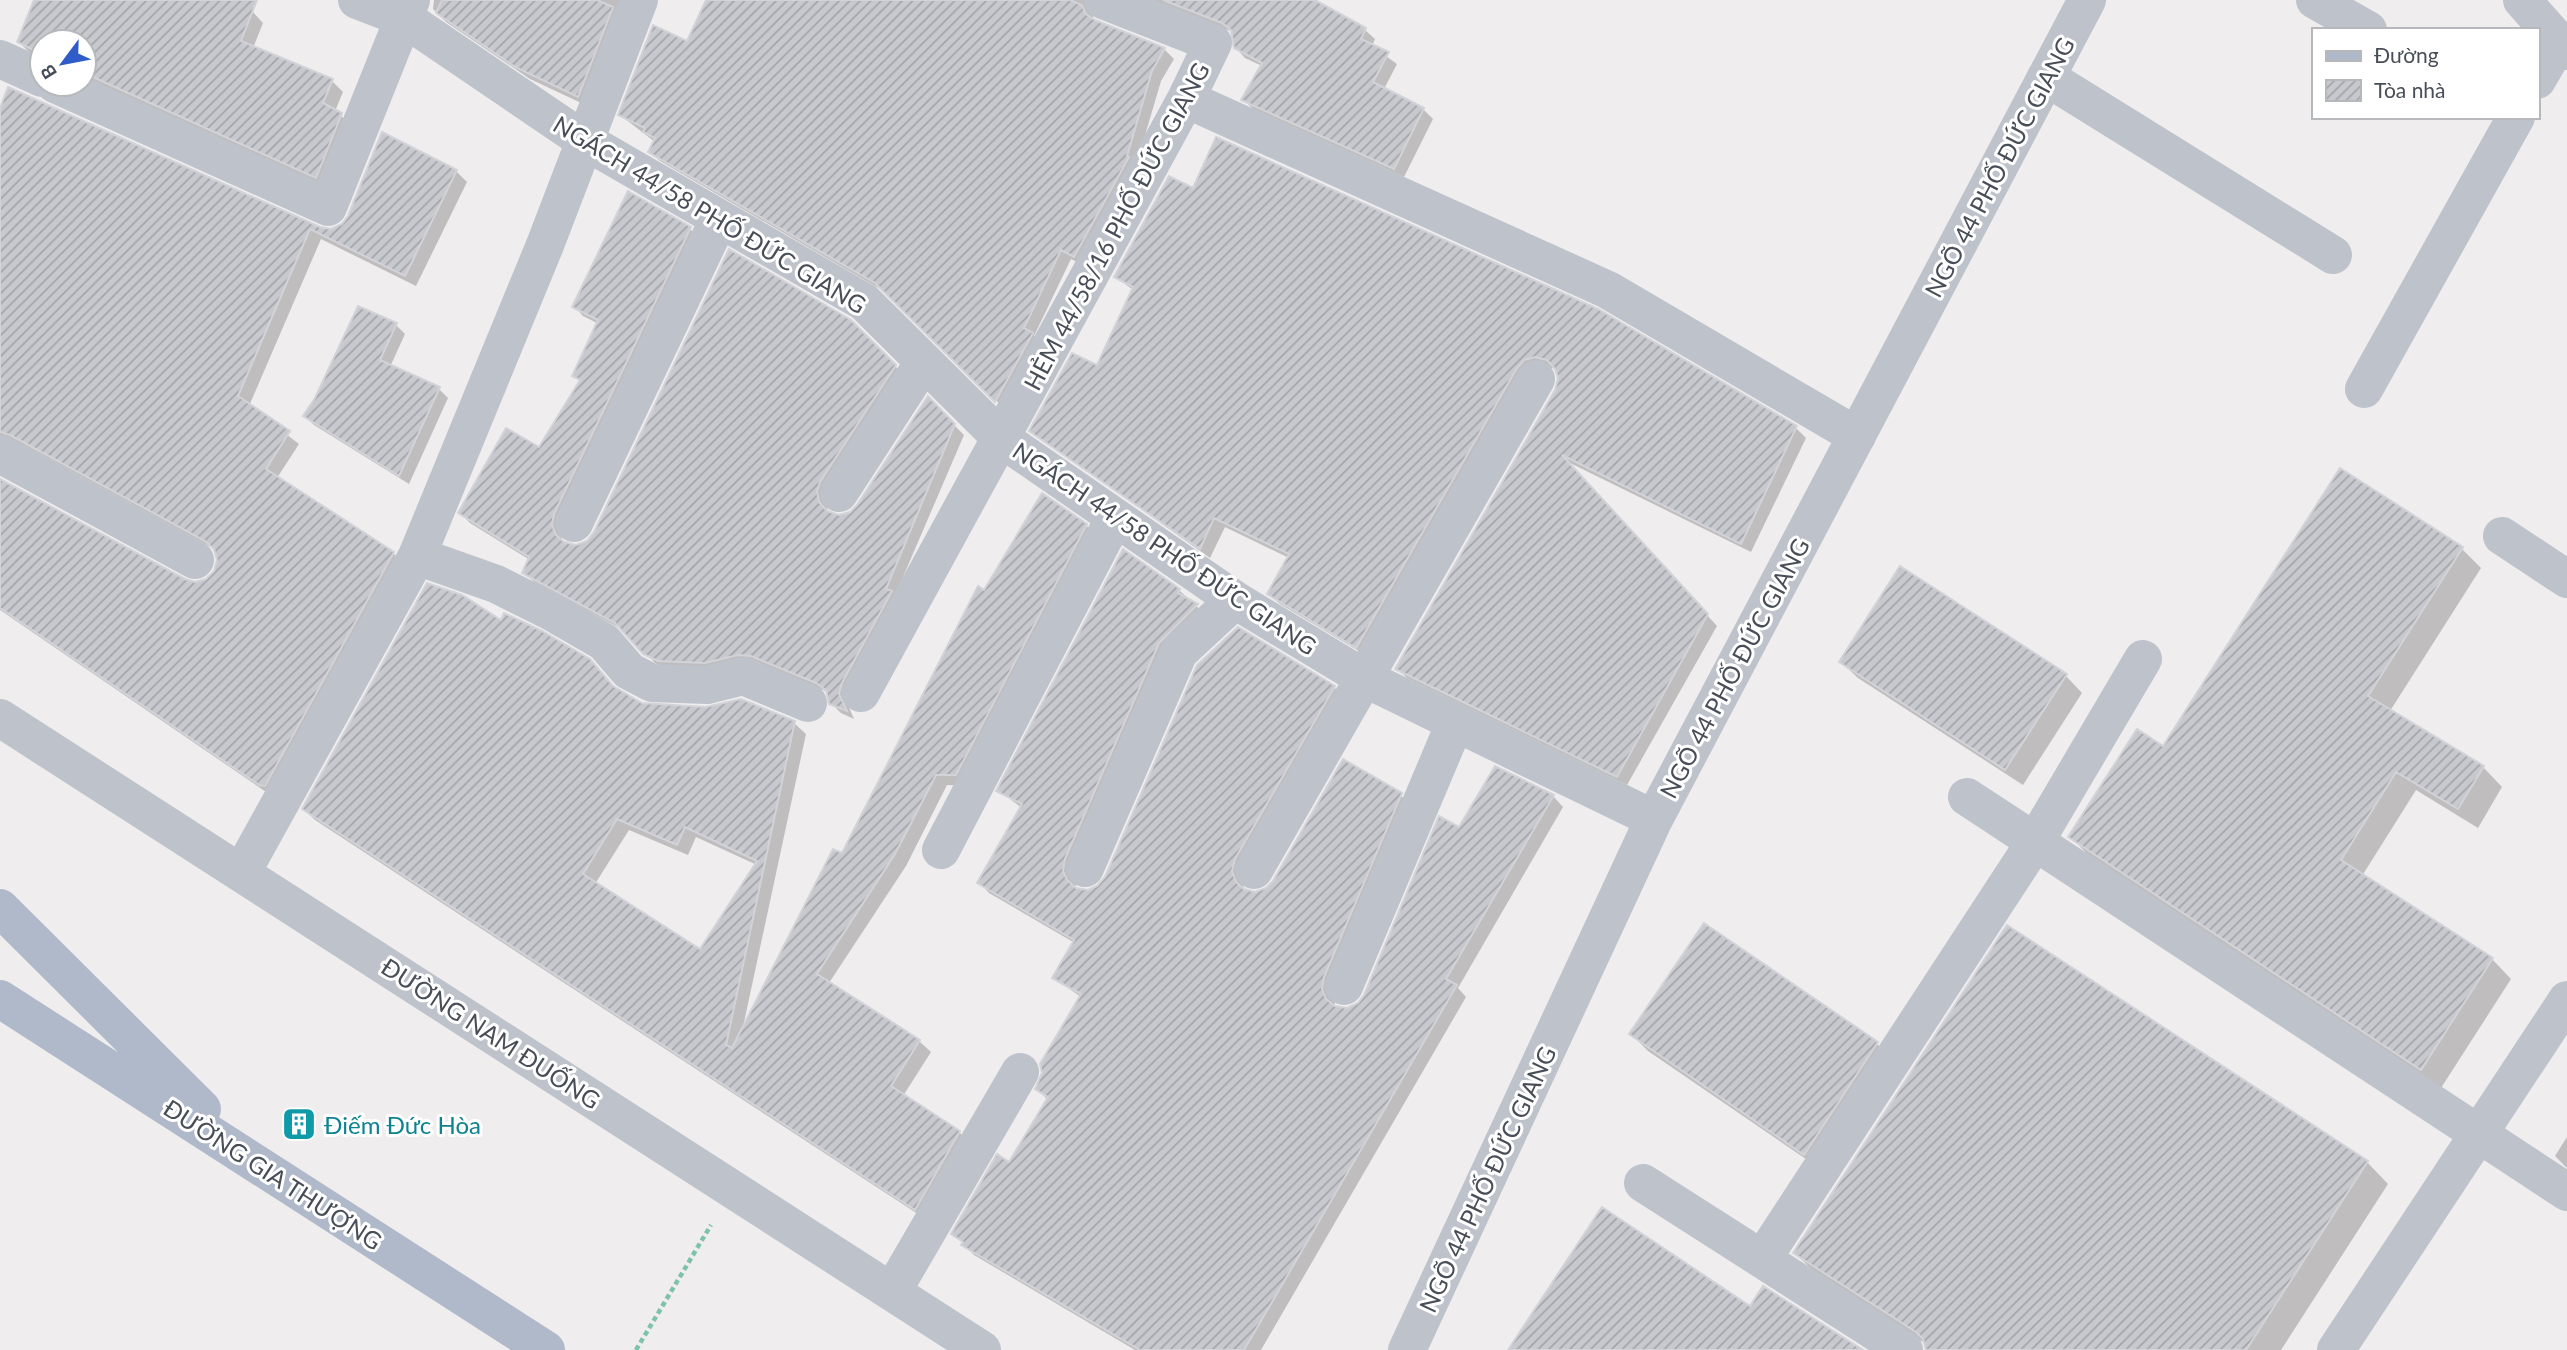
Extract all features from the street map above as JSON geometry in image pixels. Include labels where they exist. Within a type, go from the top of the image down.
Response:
[{"type":"main road","points":[[0,908],[255,1163]]},
{"type":"main road","name":"ĐƯỜNG GIA THƯỢNG","points":[[0,999],[546,1350]]},
{"type":"street","name":"NGÁCH 44/58 PHỐ ĐỨC GIANG","points":[[358,0],[408,9],[585,141],[864,302],[1002,439],[1114,519],[1235,600],[1366,679],[1654,819]]},
{"type":"street","points":[[242,872],[417,556],[585,141],[639,0]]},
{"type":"street","name":"HẺM 44/58/16 PHỐ ĐỨC GIANG","points":[[861,693],[1002,439],[1186,99],[1213,43],[1103,0]]},
{"type":"street","name":"NGÕ 44 PHỐ ĐỨC GIANG","points":[[1407,1350],[1654,819],[2087,0]]},
{"type":"street","points":[[2315,0],[2364,28]]},
{"type":"street","points":[[2522,0],[2563,46],[2539,77]]},
{"type":"street","points":[[86,98],[328,207],[408,9]]},
{"type":"street","points":[[0,59],[28,72]]},
{"type":"street","points":[[2046,77],[2333,255]]},
{"type":"street","points":[[1186,99],[1608,290],[1857,436]]},
{"type":"street","points":[[2364,389],[2515,119]]},
{"type":"street","points":[[574,523],[719,219]]},
{"type":"street","points":[[839,493],[924,362]]},
{"type":"street","points":[[1254,870],[1536,379]]},
{"type":"street","points":[[0,454],[195,560]]},
{"type":"street","points":[[941,850],[1114,519]]},
{"type":"street","points":[[2502,536],[2567,579]]},
{"type":"street","points":[[417,556],[496,584],[552,612],[604,642],[629,671],[652,683],[707,685],[743,676],[808,703]]},
{"type":"street","points":[[1085,868],[1179,652],[1235,600]]},
{"type":"street","points":[[1763,1258],[2035,842],[2143,659]]},
{"type":"street","name":"ĐƯỜNG NAM ĐUỐNG","points":[[0,718],[982,1350]]},
{"type":"street","points":[[1344,986],[1455,723]]},
{"type":"street","points":[[1967,797],[2567,1192]]},
{"type":"street","points":[[2336,1350],[2567,1000]]},
{"type":"street","points":[[892,1292],[1020,1072]]},
{"type":"street","points":[[1643,1183],[1904,1350]]},
{"type":"path","points":[[636,1350],[732,1189]]},
{"type":"building","points":[[34,0],[257,0],[241,41],[333,79],[323,103],[342,113],[316,178],[98,79],[98,28],[28,28],[28,47],[17,42]]},
{"type":"building","points":[[442,0],[597,0],[613,7],[578,97],[515,67],[436,13]]},
{"type":"building","points":[[706,0],[1070,0],[1082,5],[1086,14],[1095,20],[1165,48],[1152,71],[1127,156],[1129,157],[1074,257],[1061,250],[1024,328],[1033,333],[995,402],[875,283],[648,152],[655,138],[643,132],[645,128],[618,115],[653,25],[687,41]]},
{"type":"building","points":[[1163,0],[1315,0],[1366,28],[1361,39],[1389,52],[1373,82],[1424,108],[1394,169],[1241,100],[1262,63],[1234,48],[1231,30],[1222,23]]},
{"type":"building","points":[[8,87],[320,227],[331,229],[342,224],[348,216],[382,132],[457,170],[405,276],[310,229],[238,396],[290,431],[266,469],[394,552],[265,786],[259,785],[0,608],[0,479],[185,579],[195,582],[206,579],[214,571],[217,560],[214,549],[205,541],[0,432],[0,108]]},
{"type":"building","points":[[1216,137],[1598,309],[1797,426],[1741,544],[1562,455],[1708,614],[1617,777],[1395,669],[1555,390],[1558,378],[1555,369],[1547,360],[1535,357],[1524,360],[1517,368],[1356,648],[1267,594],[1289,554],[1214,518],[1200,549],[1029,431],[1072,353],[1097,365],[1133,287],[1114,277],[1169,176],[1193,188]]},
{"type":"building","points":[[628,191],[691,227],[554,514],[552,525],[556,535],[564,542],[576,545],[587,541],[594,532],[729,249],[851,320],[896,365],[820,482],[817,491],[819,502],[827,511],[839,515],[850,512],[857,505],[928,396],[955,424],[886,589],[892,591],[842,683],[839,694],[847,711],[829,704],[826,690],[816,683],[751,656],[738,655],[705,663],[658,661],[643,654],[615,623],[522,573],[529,557],[458,513],[506,428],[539,447],[580,380],[572,376],[598,320],[572,307]]},
{"type":"building","points":[[358,306],[397,323],[380,360],[440,387],[399,476],[303,416],[315,398]]},
{"type":"building","points":[[2340,468],[2463,547],[2368,696],[2484,766],[2458,809],[2396,772],[2341,860],[2493,958],[2421,1070],[2068,837],[2137,729],[2163,746]]},
{"type":"building","points":[[1042,493],[1087,524],[956,775],[936,775],[895,854],[817,974],[920,1040],[891,1086],[960,1131],[915,1210],[302,809],[427,583],[462,595],[501,620],[504,613],[542,631],[590,659],[613,686],[642,703],[706,707],[741,699],[795,721],[726,1045],[732,1048],[833,849],[842,853],[978,586],[984,590]],"holes":[[[617,819],[677,845],[685,827],[757,861],[700,949],[583,874]]]},
{"type":"building","points":[[1123,549],[1180,589],[1178,593],[1198,604],[1159,643],[1065,859],[1063,871],[1067,880],[1076,888],[1088,890],[1097,886],[1105,877],[1197,665],[1238,627],[1335,686],[1235,859],[1232,871],[1236,882],[1244,889],[1255,892],[1266,888],[1273,881],[1343,759],[1402,793],[1324,977],[1322,989],[1326,999],[1335,1006],[1347,1008],[1358,1003],[1364,995],[1439,816],[1459,827],[1495,766],[1554,795],[1446,979],[1457,985],[1244,1350],[1140,1350],[961,1245],[963,1242],[951,1234],[997,1154],[1009,1162],[1048,1097],[1035,1089],[1042,1073],[1040,1064],[1081,994],[1052,978],[1074,940],[977,883],[1022,804],[996,791]]},
{"type":"building","points":[[1900,566],[2067,674],[2005,770],[1839,662]]},
{"type":"building","points":[[1704,923],[1878,1042],[1804,1155],[1629,1034]]},
{"type":"building","points":[[2007,925],[2368,1161],[2246,1350],[1926,1350],[1923,1339],[1916,1332],[1793,1253]]},
{"type":"building","points":[[1602,1207],[1750,1306],[1763,1286],[1863,1350],[1508,1350]]},
{"type":"place","name":"Điếm Đức Hòa","points":[[299,1124]]}]
